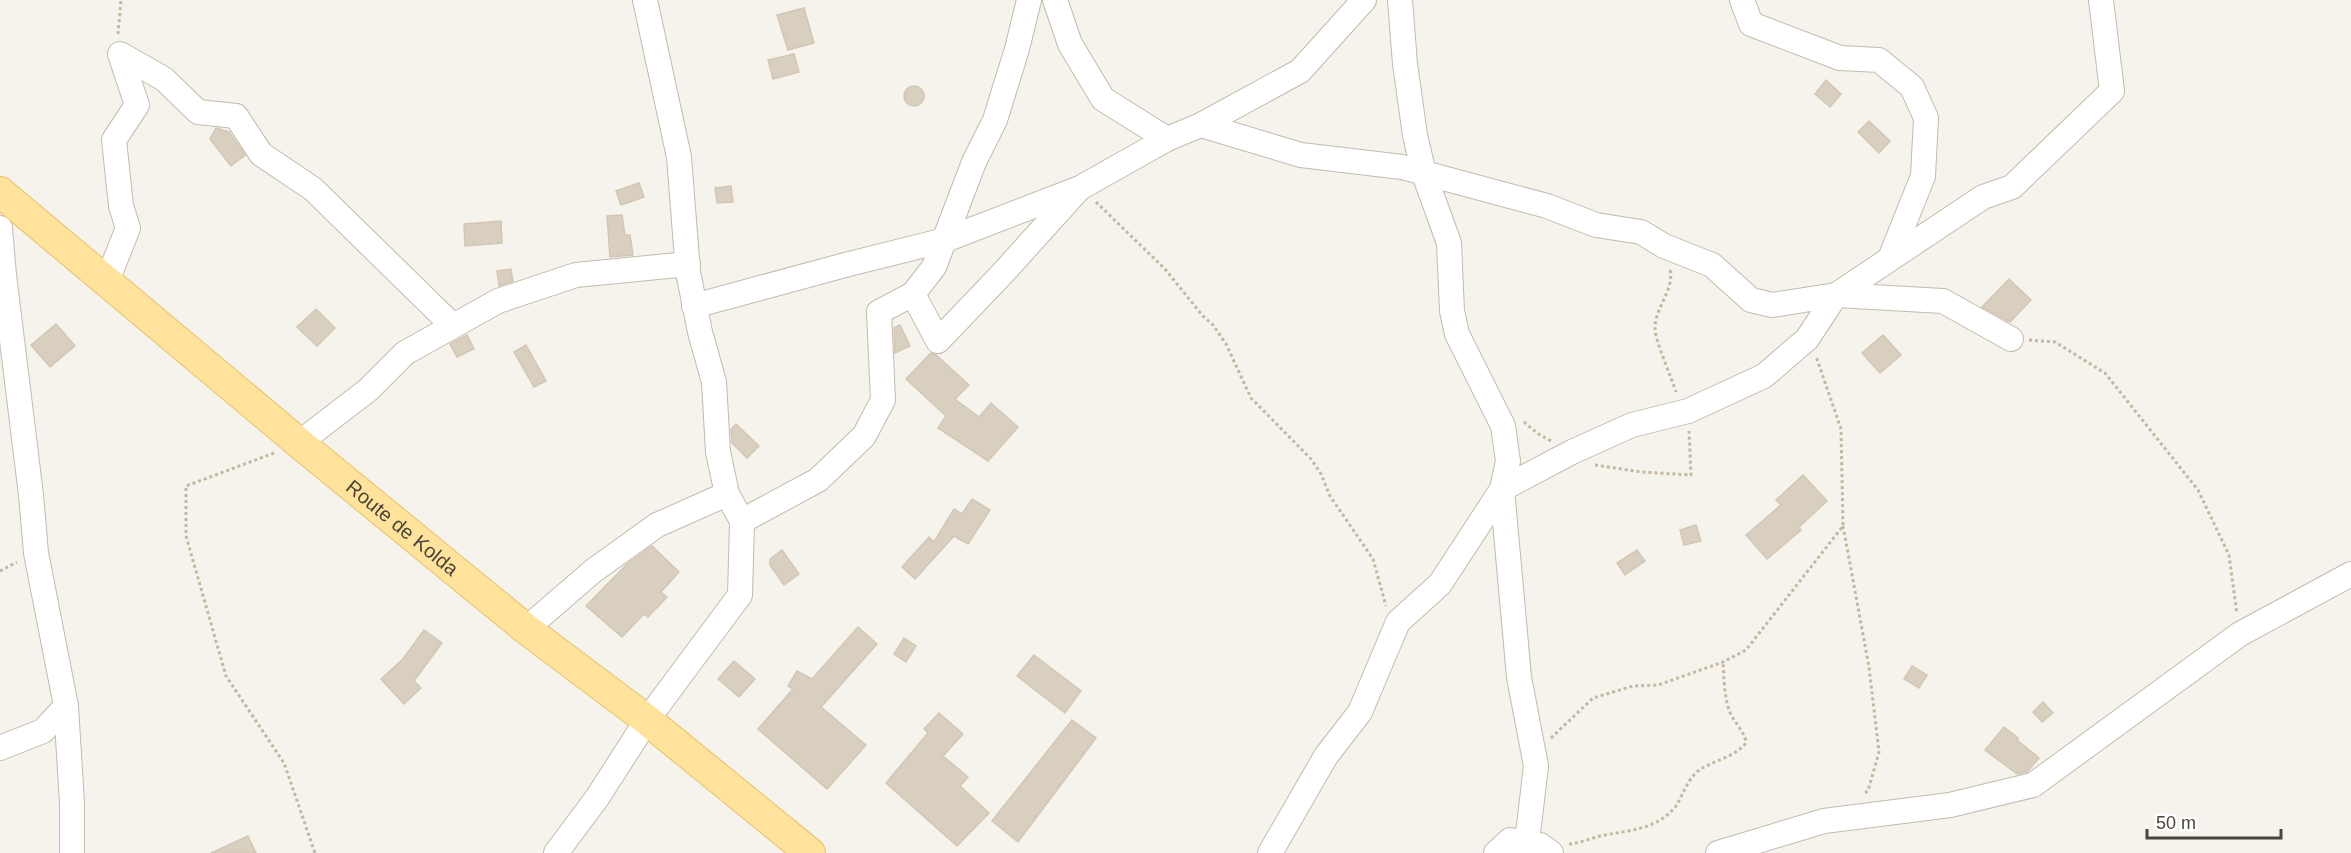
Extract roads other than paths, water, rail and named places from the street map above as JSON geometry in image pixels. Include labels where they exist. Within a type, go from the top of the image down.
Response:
[{"type":"main road","name":"Route de Kolda","points":[[0,192],[299,443],[526,629],[647,720],[810,853]]},
{"type":"street","points":[[556,853],[597,798],[647,720],[740,595],[742,521],[727,494],[718,452],[714,382],[694,306],[682,209],[679,157],[645,0]]},
{"type":"street","points":[[742,521],[818,480],[864,435],[884,400],[879,312],[913,294],[934,267],[974,162],[995,120],[1017,49],[1029,0]]},
{"type":"street","points":[[1055,0],[1070,44],[1102,99],[1167,139]]},
{"type":"street","points":[[694,306],[945,240],[1080,188],[1167,139],[1201,125],[1300,71],[1364,0]]},
{"type":"street","points":[[1400,0],[1405,63],[1415,135],[1424,174],[1449,243],[1452,311],[1457,334],[1503,426],[1508,461],[1502,489],[1519,677],[1536,766],[1539,847],[1510,840],[1496,853]]},
{"type":"street","points":[[1742,0],[1751,24],[1840,58],[1880,60],[1912,87],[1926,118],[1923,176],[1891,256]]},
{"type":"street","points":[[1270,853],[1326,756],[1359,712],[1398,622],[1440,584],[1502,489],[1572,452],[1632,425],[1688,411],[1764,376],[1807,339],[1836,295],[1891,256],[1983,197],[2012,187],[2112,91],[2101,0]]},
{"type":"street","points":[[107,281],[128,228],[121,206],[114,140],[137,105],[120,54],[164,79],[198,112],[236,116],[261,154],[313,189],[452,325]]},
{"type":"street","points":[[1201,125],[1301,155],[1402,167],[1547,206],[1596,225],[1641,232],[1664,246],[1712,265],[1751,300],[1772,305],[1836,295],[1944,301],[2011,339]]},
{"type":"street","points":[[913,294],[938,340],[1080,188]]},
{"type":"street","points":[[0,228],[8,366],[36,553],[66,706],[72,803],[72,853]]},
{"type":"street","points":[[299,443],[368,390],[405,353],[498,301],[576,276],[688,264]]},
{"type":"street","points":[[526,629],[593,571],[657,525],[727,494]]},
{"type":"street","points":[[1718,853],[1824,821],[1950,805],[2033,785],[2240,634],[2351,574]]},
{"type":"street","points":[[0,748],[43,731],[66,706]]}]
